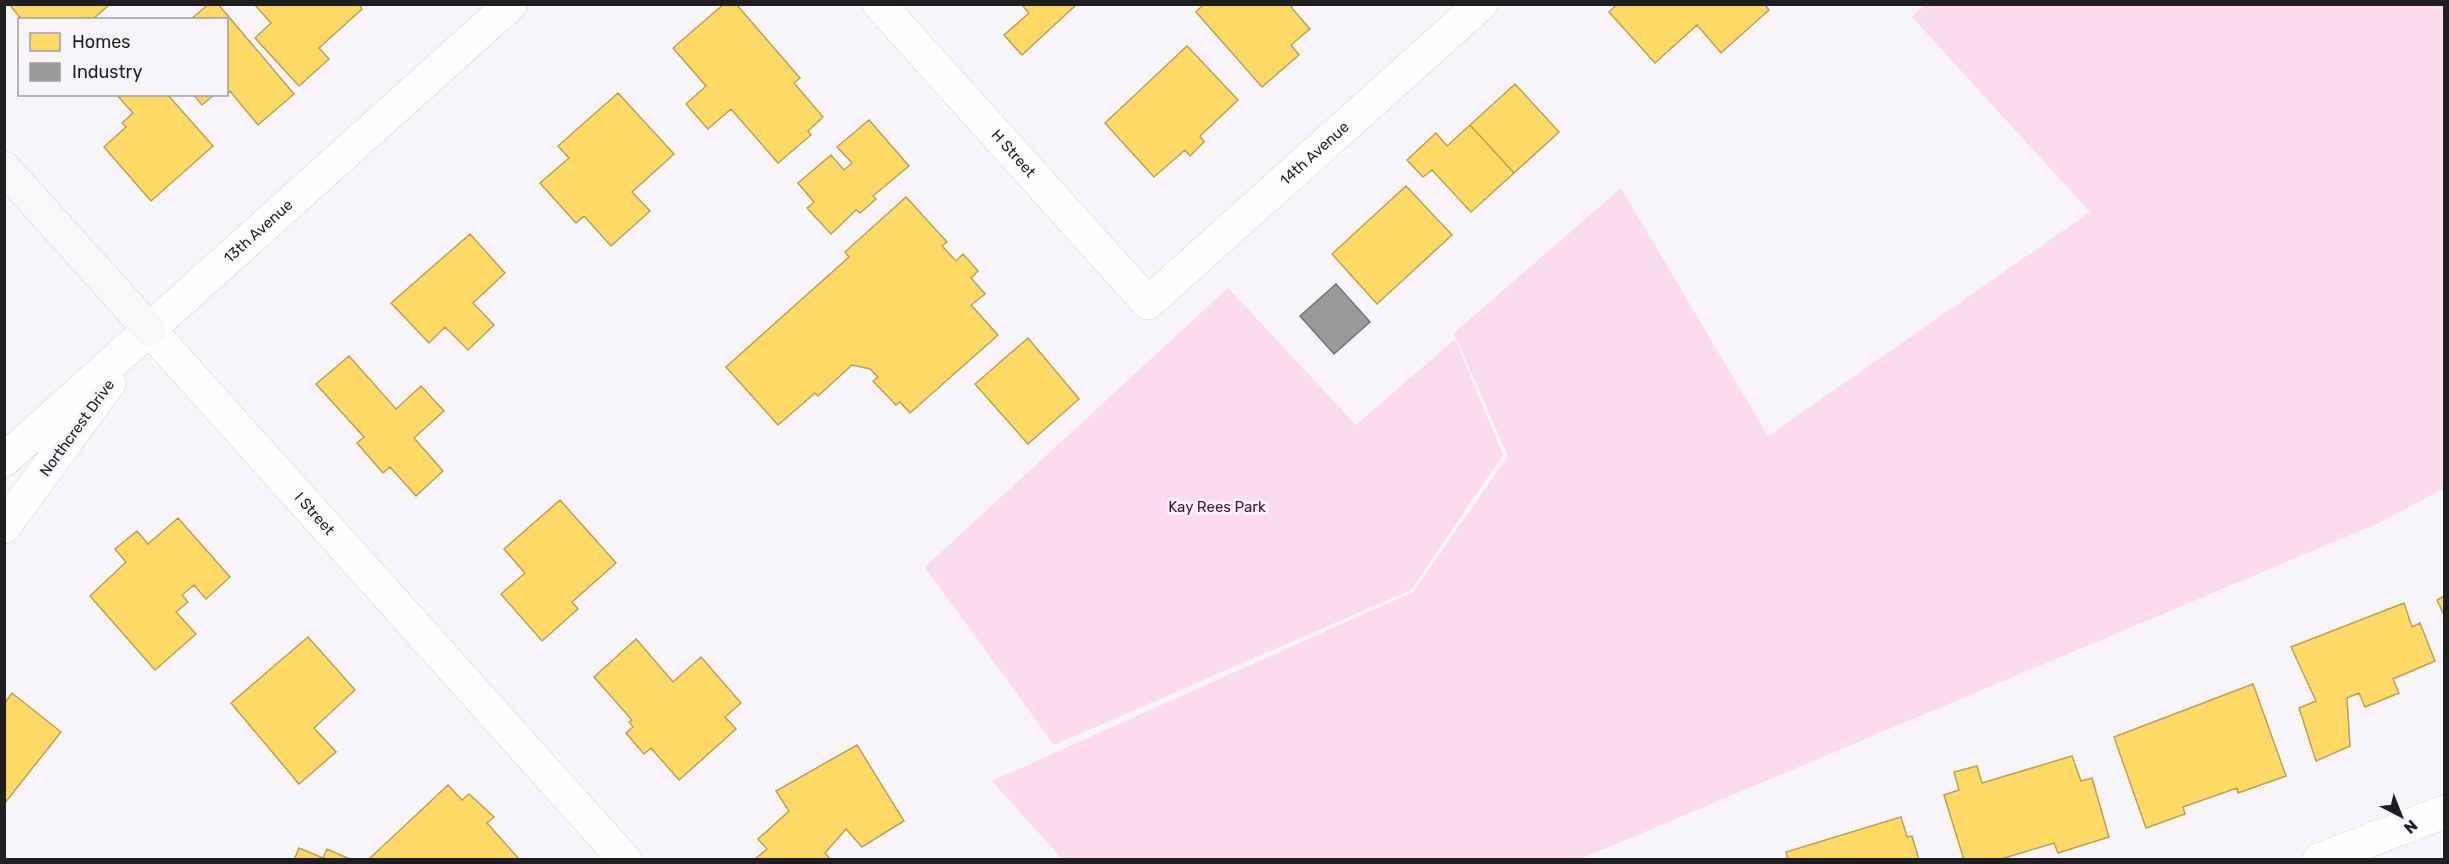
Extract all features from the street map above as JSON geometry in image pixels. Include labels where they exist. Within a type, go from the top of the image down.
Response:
[{"type":"street","name":"13th Avenue","points":[[4,460],[511,4]]},
{"type":"street","name":"H Street","points":[[879,4],[1148,303]]},
{"type":"street","name":"14th Avenue","points":[[1148,303],[1481,4]]},
{"type":"street","name":"I Street","points":[[4,168],[625,860]]},
{"type":"street","name":"Northcrest Drive","points":[[4,527],[149,329]]},
{"type":"street","points":[[2319,860],[2445,812]]},
{"type":"green space","points":[[1925,4],[2444,5],[2444,488],[2379,523],[1580,859],[1062,859],[992,781],[1413,592],[1508,456],[1454,333],[1621,188],[1768,436],[2090,212],[1912,17]]},
{"type":"green space","name":"Kay Rees Park","points":[[1228,288],[1356,425],[1455,339],[1503,455],[1411,590],[1054,745],[925,567]]},
{"type":"building: Homes","points":[[9,4],[110,4],[94,18],[20,18]]},
{"type":"building: Homes","points":[[209,4],[218,4],[294,94],[258,125],[230,91],[228,93],[228,18],[192,18]]},
{"type":"building: Homes","points":[[254,4],[359,4],[362,9],[319,48],[329,59],[299,86],[255,38],[271,23]]},
{"type":"building: Homes","points":[[724,4],[736,4],[800,78],[794,83],[823,117],[808,131],[811,135],[778,163],[731,109],[708,129],[686,104],[706,86],[673,48]]},
{"type":"building: Homes","points":[[1021,4],[1077,4],[1022,55],[1004,35],[1029,13]]},
{"type":"building: Homes","points":[[1204,4],[1293,4],[1291,7],[1310,29],[1291,45],[1299,55],[1262,87],[1196,12]]},
{"type":"building: Homes","points":[[1617,4],[1764,4],[1769,10],[1721,53],[1697,25],[1655,63],[1609,12]]},
{"type":"building: Homes","points":[[1187,46],[1238,100],[1200,136],[1204,142],[1190,156],[1185,150],[1154,177],[1105,123]]},
{"type":"building: Homes","points":[[1515,84],[1559,132],[1514,173],[1470,125]]},
{"type":"building: Homes","points":[[618,93],[674,154],[632,192],[650,211],[611,246],[584,216],[576,223],[540,183],[569,158],[558,146]]},
{"type":"building: Homes","points":[[118,96],[169,96],[213,146],[151,201],[104,147],[126,127],[122,123],[133,113]]},
{"type":"building: Homes","points":[[195,96],[213,96],[202,105]]},
{"type":"building: Homes","points":[[869,120],[909,166],[873,196],[876,199],[860,213],[856,210],[831,234],[807,208],[814,202],[798,183],[831,155],[844,170],[852,163],[837,147]]},
{"type":"building: Homes","points":[[1470,125],[1514,173],[1471,212],[1432,170],[1423,177],[1407,160],[1436,133],[1447,146]]},
{"type":"building: Homes","points":[[1406,186],[1452,235],[1377,304],[1332,254]]},
{"type":"building: Homes","points":[[906,197],[947,242],[942,246],[956,261],[963,254],[978,271],[971,278],[985,294],[971,305],[998,335],[910,413],[900,402],[896,405],[873,381],[878,377],[870,369],[852,365],[818,396],[815,393],[778,425],[726,367],[849,257],[845,252]]},
{"type":"building: Homes","points":[[470,234],[505,273],[473,303],[494,325],[468,350],[445,327],[429,343],[391,303]]},
{"type":"building: Homes","points":[[1028,338],[1079,399],[1028,444],[975,384]]},
{"type":"building: Homes","points":[[349,356],[396,409],[421,386],[444,411],[414,438],[443,471],[416,496],[390,467],[383,473],[357,443],[364,437],[316,384]]},
{"type":"building: Homes","points":[[560,500],[616,563],[572,602],[578,609],[542,641],[501,594],[525,573],[504,549]]},
{"type":"building: Homes","points":[[178,518],[230,577],[206,599],[194,585],[182,595],[188,602],[176,612],[196,634],[155,670],[90,596],[126,562],[115,549],[137,531],[148,544]]},
{"type":"building: Homes","points":[[2444,596],[2444,615],[2437,600]]},
{"type":"building: Homes","points":[[2404,603],[2412,627],[2420,623],[2435,661],[2393,679],[2399,693],[2365,707],[2359,693],[2347,698],[2350,746],[2316,761],[2299,708],[2316,701],[2291,647]]},
{"type":"building: Homes","points":[[308,637],[355,690],[314,728],[336,752],[299,784],[231,703]]},
{"type":"building: Homes","points":[[636,639],[673,682],[701,657],[741,703],[725,717],[736,729],[679,780],[651,748],[644,754],[626,733],[633,727],[629,722],[632,720],[594,677]]},
{"type":"building: Homes","points":[[2253,684],[2286,776],[2238,793],[2237,788],[2183,807],[2185,814],[2146,828],[2114,737]]},
{"type":"building: Homes","points":[[12,693],[61,732],[4,804],[4,704]]},
{"type":"building: Homes","points":[[857,745],[904,821],[862,847],[846,829],[825,853],[831,860],[754,860],[767,849],[758,839],[789,811],[776,791]]},
{"type":"building: Homes","points":[[2072,756],[2081,781],[2092,778],[2109,837],[2058,853],[2054,843],[1998,860],[1964,860],[1944,795],[1959,790],[1954,772],[1977,766],[1982,783]]},
{"type":"building: Homes","points":[[448,785],[462,800],[469,794],[494,817],[487,823],[520,860],[368,860]]},
{"type":"building: Homes","points":[[1901,817],[1907,837],[1912,836],[1919,860],[1788,860],[1786,852]]},
{"type":"building: Homes","points":[[299,848],[323,858],[327,849],[352,860],[294,860]]},
{"type":"building: Industry","points":[[1336,284],[1370,322],[1334,354],[1300,316]]}]
